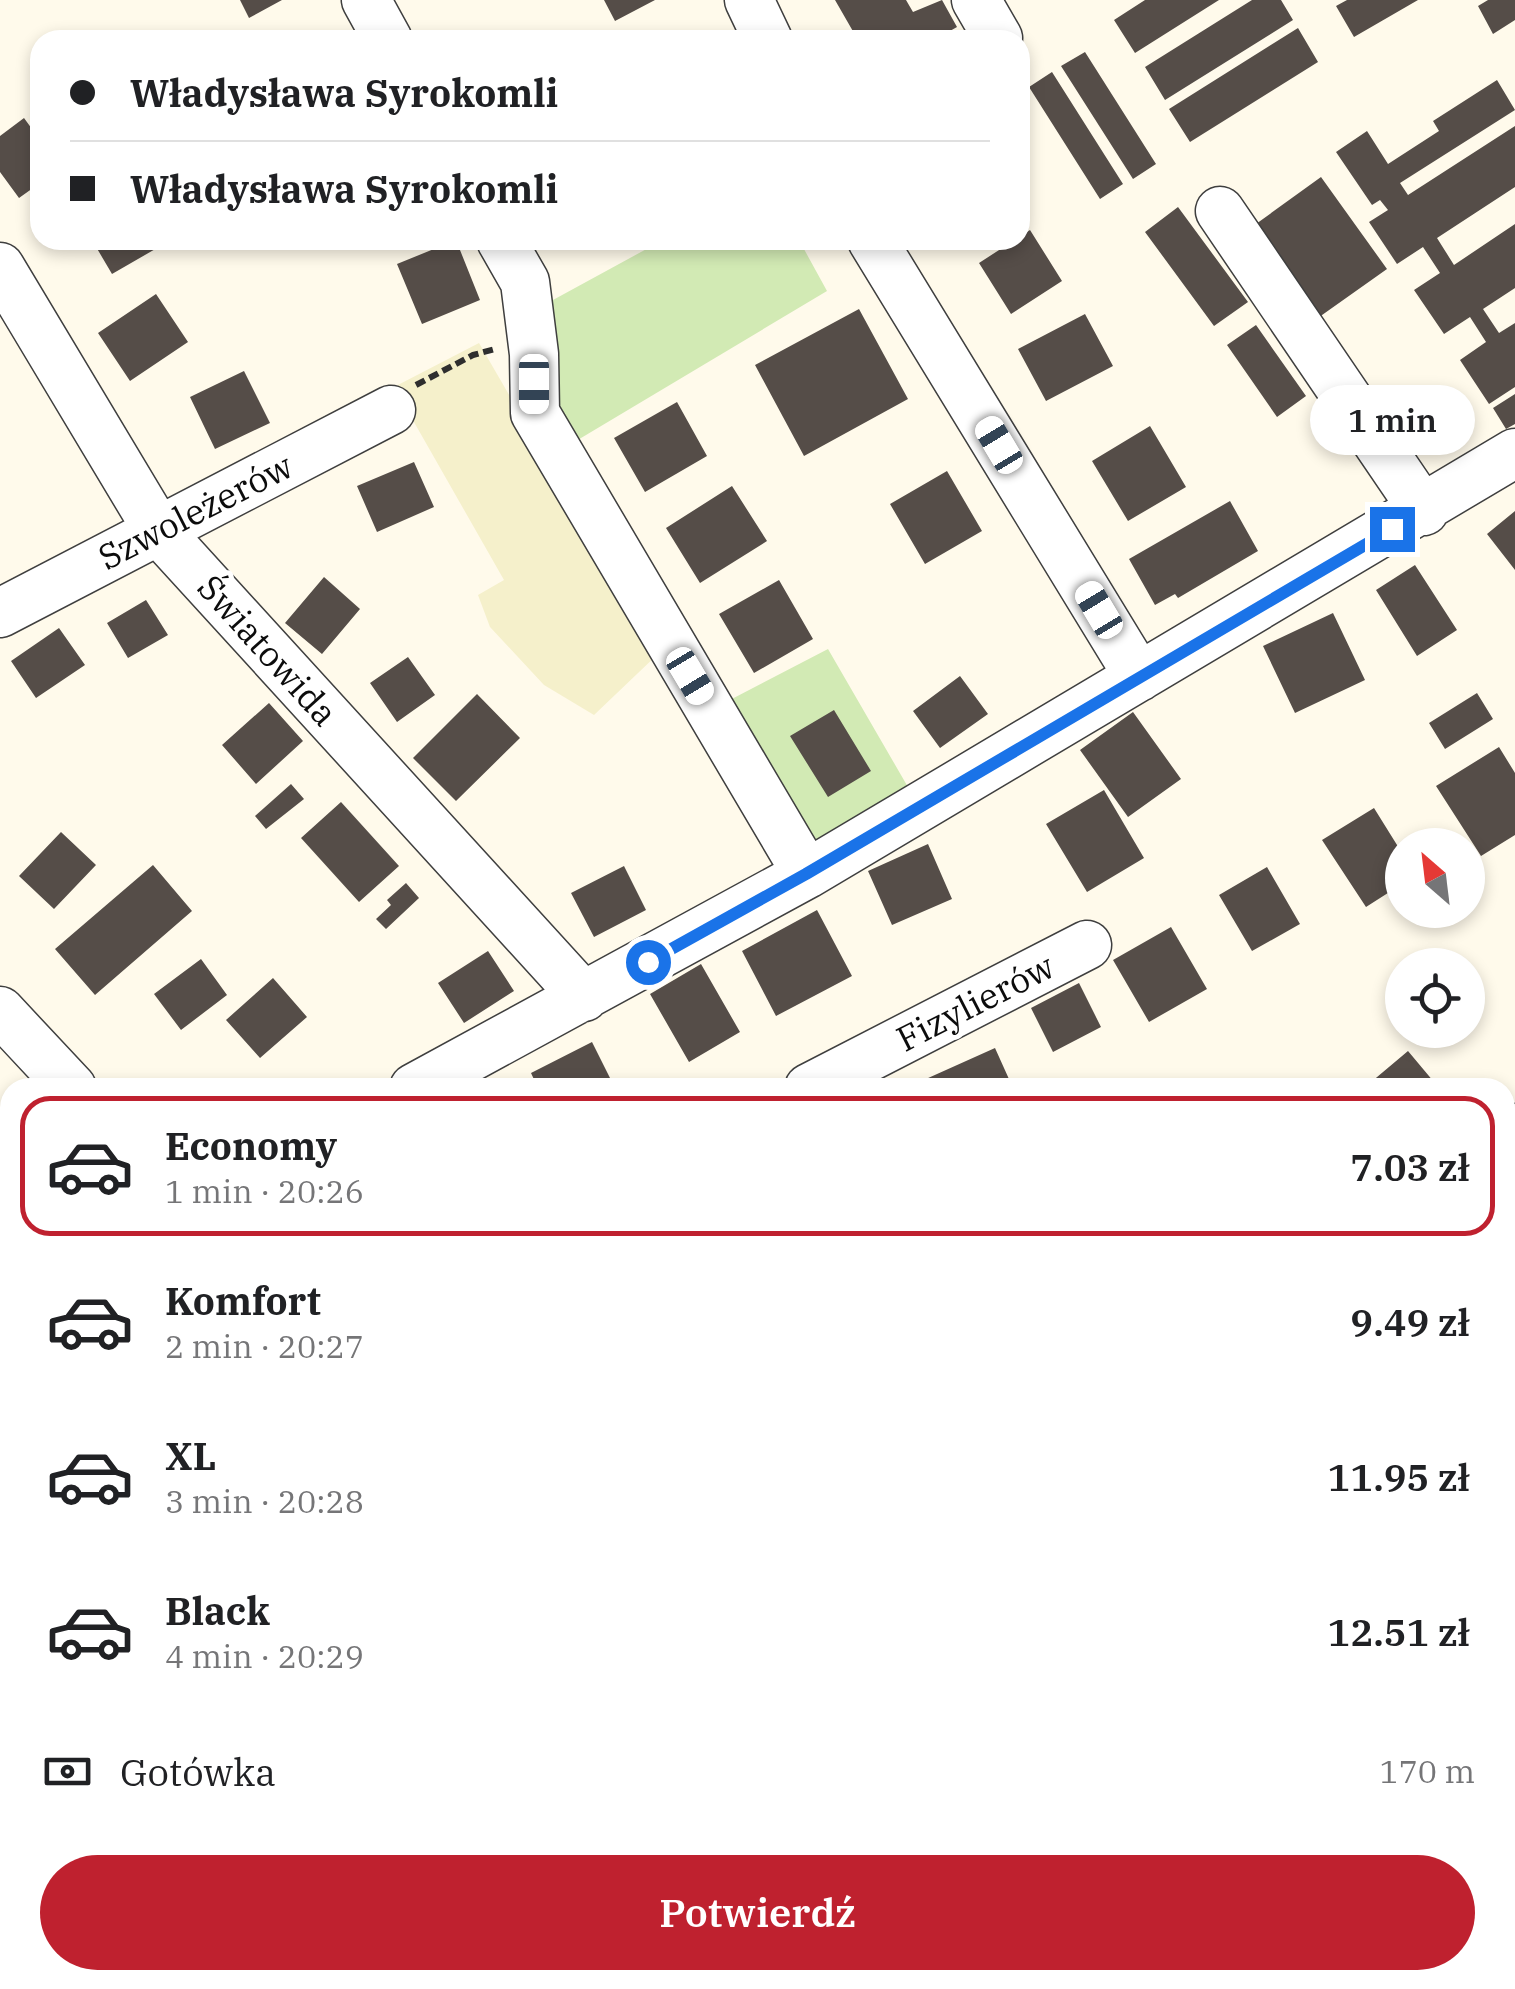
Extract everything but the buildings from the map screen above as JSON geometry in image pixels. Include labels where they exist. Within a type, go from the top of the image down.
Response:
[{"type":"street","points":[[366,0],[382,30]]},
{"type":"street","points":[[749,0],[763,30]]},
{"type":"street","points":[[1220,211],[1424,511]]},
{"type":"street","points":[[507,250],[525,282],[534,354],[534,413],[806,874]]},
{"type":"street","points":[[878,250],[1139,677]]},
{"type":"street","name":"Światowida","points":[[0,267],[158,529],[584,997]]},
{"type":"street","name":"Szwoleżerów","points":[[0,613],[391,410]]},
{"type":"street","points":[[433,1078],[806,874],[1515,454]]},
{"type":"street","name":"Fizylierów","points":[[828,1078],[1087,945]]},
{"type":"street","points":[[0,1011],[63,1078]]},
{"type":"path","points":[[391,410],[406,390],[473,354],[492,349],[534,354]]},
{"type":"shaded area","points":[[479,343],[659,653],[594,715],[544,685],[490,627],[478,595],[504,580],[394,387]]},
{"type":"green space","points":[[645,250],[804,250],[827,291],[576,441],[555,397],[553,300]]},
{"type":"green space","points":[[828,649],[912,794],[811,853],[726,702]]},
{"type":"route","points":[[648,962],[806,874],[1392,529]]}]
